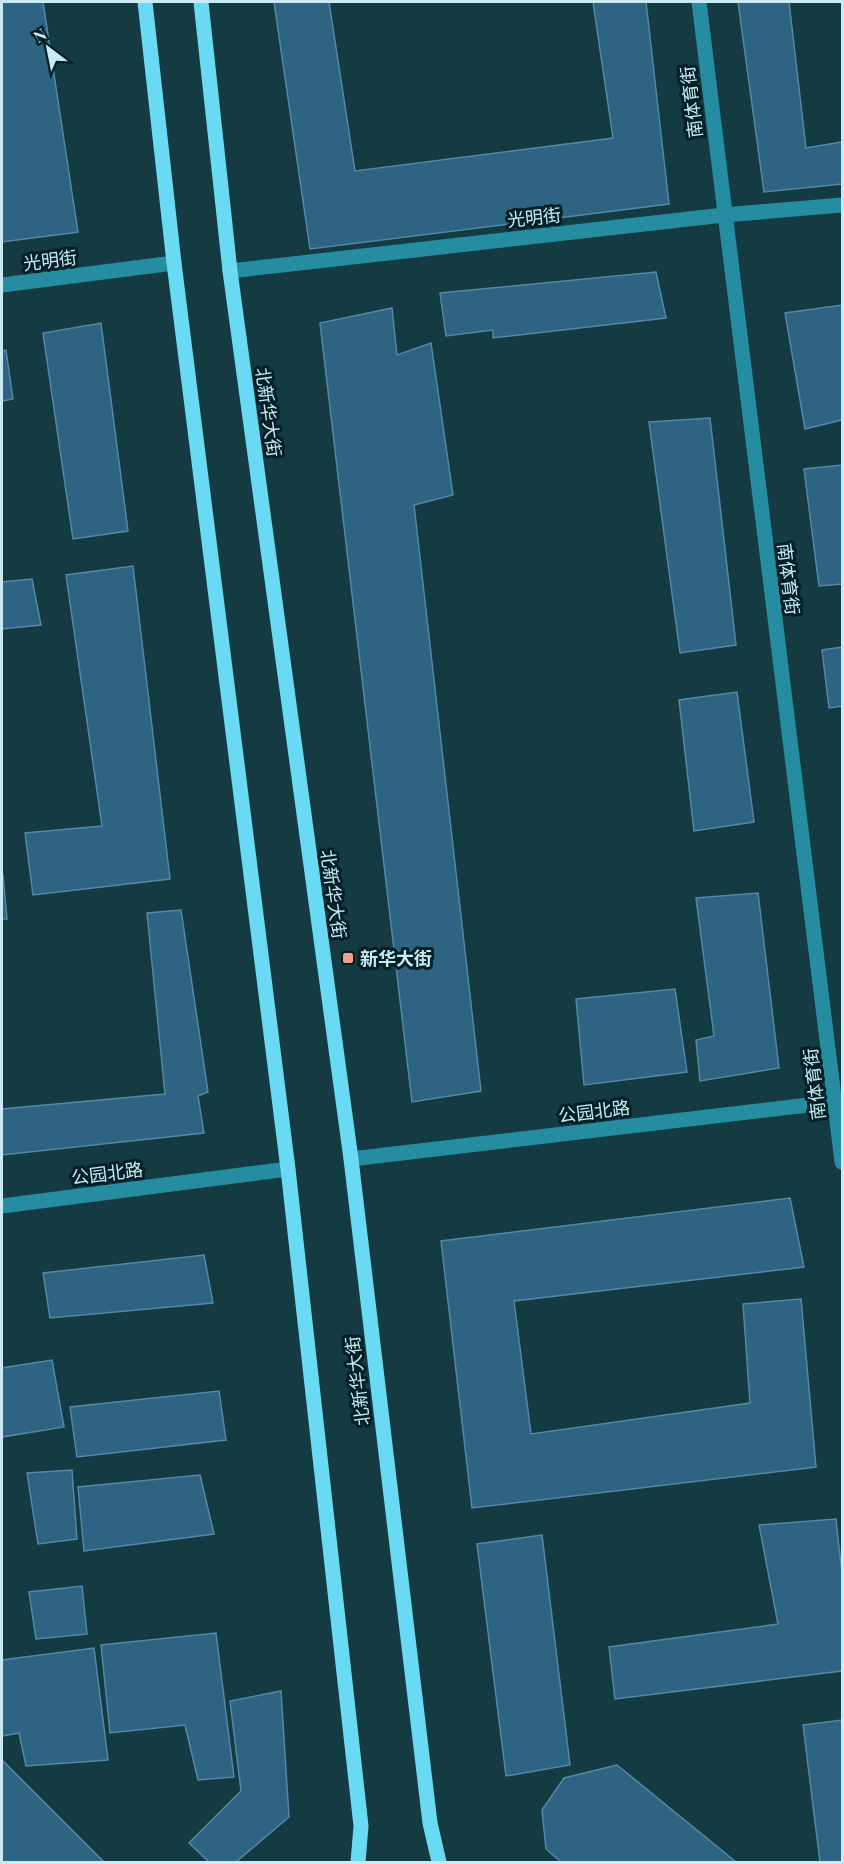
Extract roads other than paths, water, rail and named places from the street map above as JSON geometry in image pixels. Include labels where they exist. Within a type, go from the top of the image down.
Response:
[{"type":"main road","points":[[145,2],[174,263],[288,1169],[361,1826],[357,1863]]},
{"type":"main road","name":"北新华大街","points":[[201,2],[230,271],[351,1160],[428,1811],[439,1863]]},
{"type":"street","name":"南体育街","points":[[699,2],[724,215],[839,1102],[843,1162]]},
{"type":"street","name":"光明街","points":[[230,271],[724,215],[843,205]]},
{"type":"street","name":"光明街","points":[[2,285],[174,263]]},
{"type":"street","name":"公园北路","points":[[351,1160],[839,1102]]},
{"type":"street","name":"公园北路","points":[[2,1206],[288,1169]]},
{"type":"place","name":"新华大街","points":[[348,958]]}]
